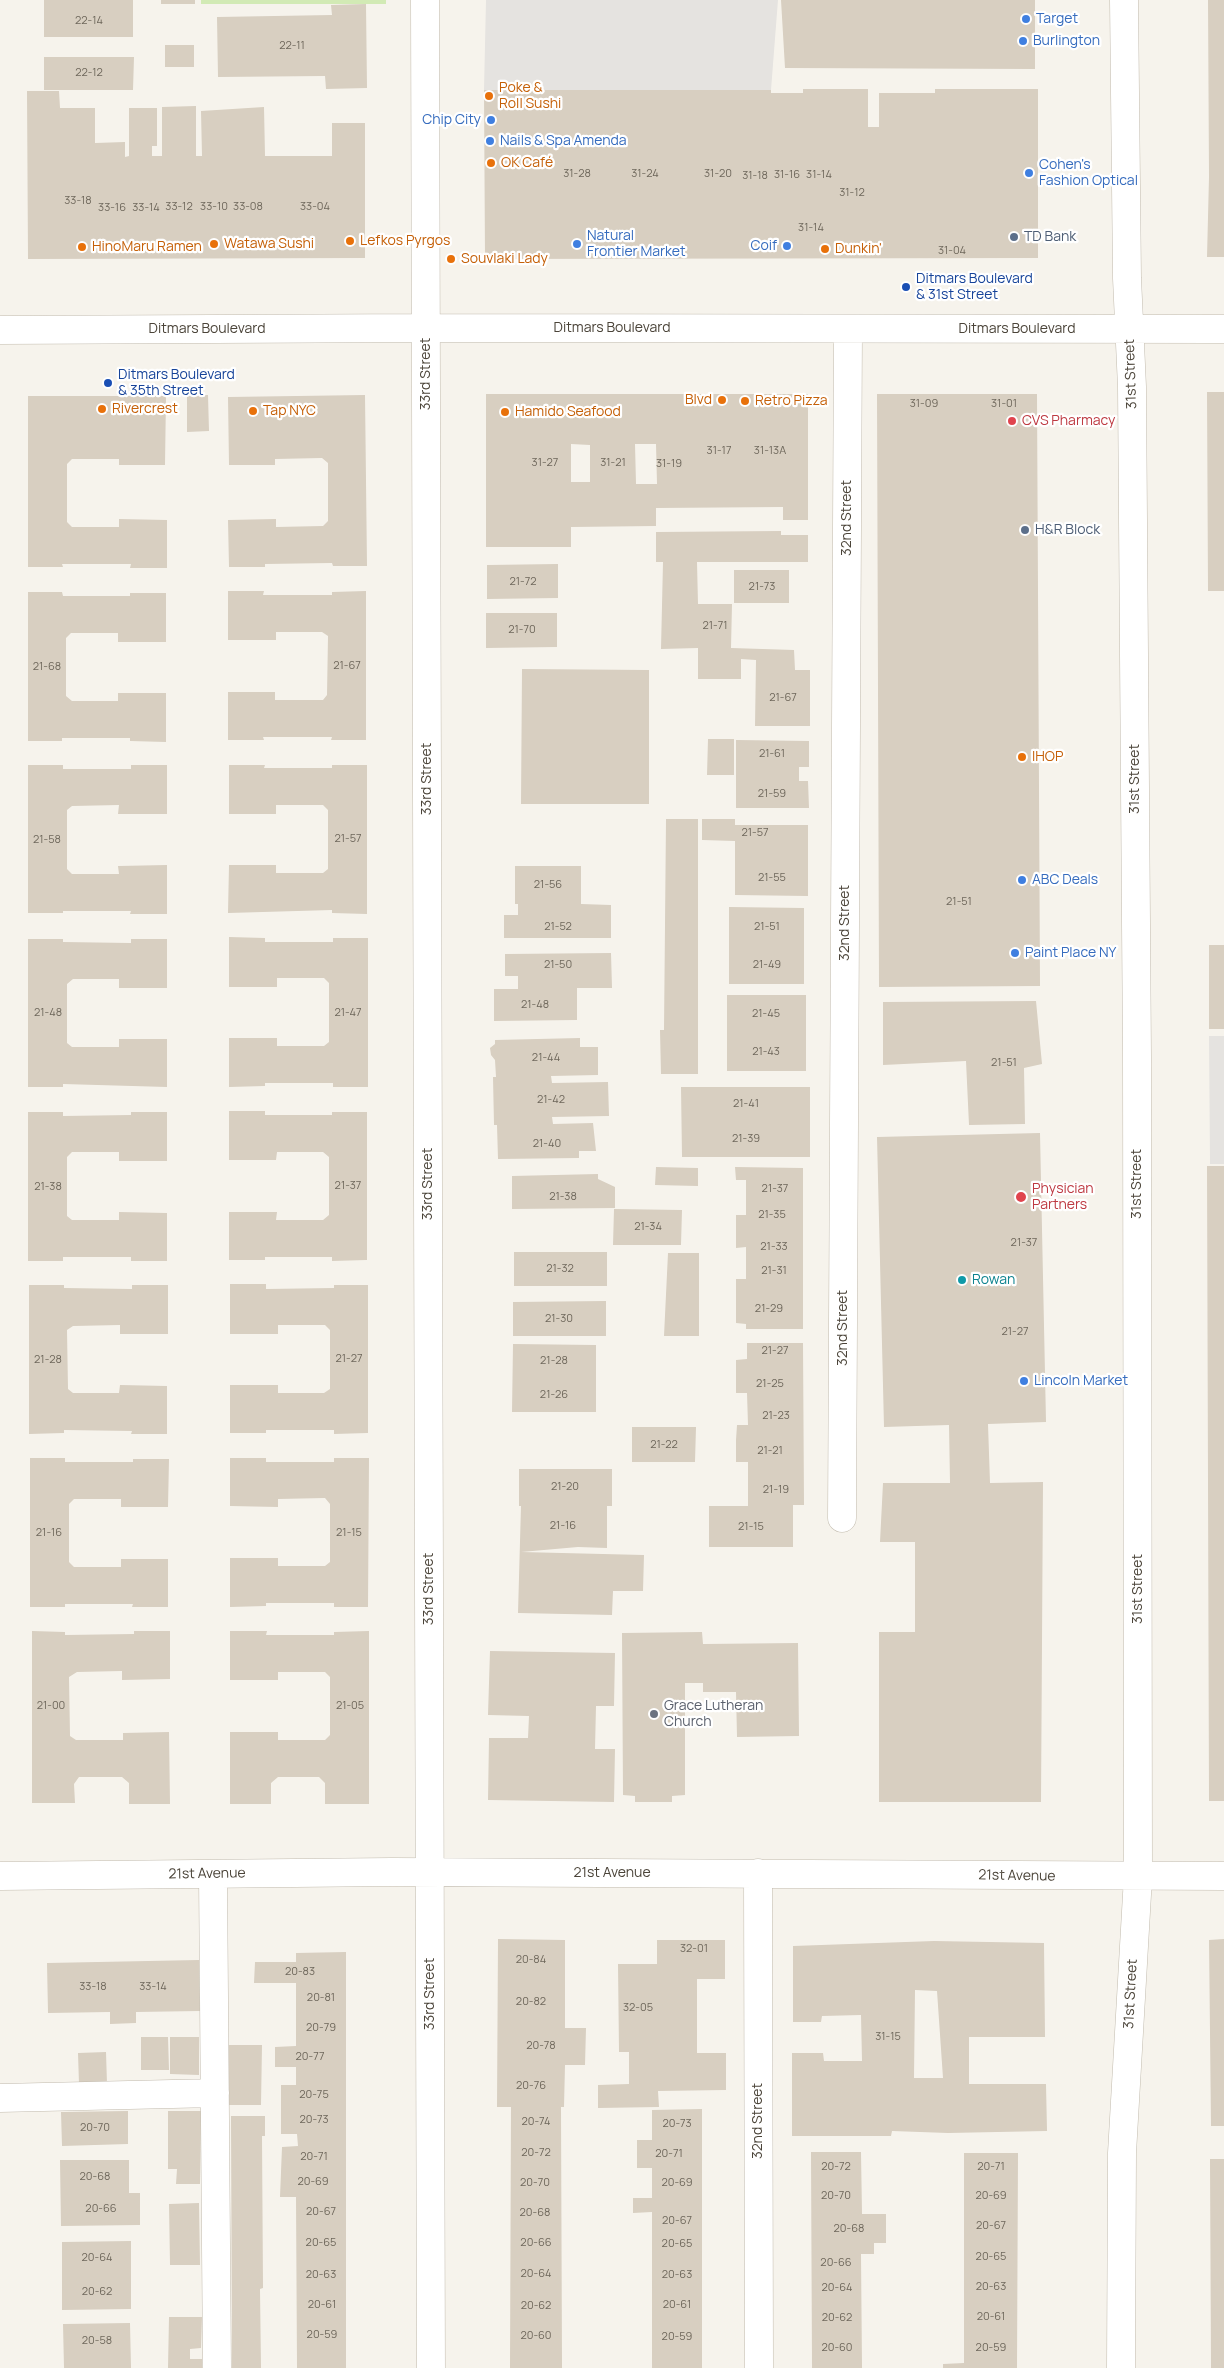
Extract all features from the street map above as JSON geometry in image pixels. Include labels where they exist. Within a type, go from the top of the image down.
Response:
[{"type":"street","name":"33rd Street","points":[[425,0],[431,2368]]},
{"type":"street","name":"31st Street","points":[[1121,2368],[1122,2153],[1138,1877],[1137,1057],[1132,387],[1124,0]]},
{"type":"street","name":"Ditmars Boulevard","points":[[0,330],[426,328],[1224,329]]},
{"type":"street","name":"32nd Street","points":[[842,1518],[848,329]]},
{"type":"street","name":"32nd Street","points":[[758,1873],[758,2368]]},
{"type":"street","name":"21st Avenue","points":[[0,1876],[758,1873],[1138,1877],[1224,1876]]},
{"type":"street","points":[[213,1874],[217,2368]]},
{"type":"street","points":[[0,2098],[215,2093]]},
{"type":"green space","points":[[201,0],[386,0],[386,4],[201,4]]},
{"type":"shaded area","points":[[486,0],[778,0],[771,90],[484,90]]},
{"type":"shaded area","points":[[1209,1036],[1224,1036],[1224,1164],[1210,1164]]},
{"type":"building","points":[[44,0],[133,0],[133,37],[44,37]]},
{"type":"building","points":[[161,0],[195,0],[195,4],[161,4]]},
{"type":"building","points":[[781,0],[1035,0],[1035,69],[785,68]]},
{"type":"building","points":[[1208,0],[1224,0],[1224,257],[1207,257],[1209,177]]},
{"type":"building","points":[[366,4],[367,88],[326,89],[325,76],[218,77],[217,17],[332,15],[331,5]]},
{"type":"building","points":[[165,45],[194,45],[194,67],[165,67]]},
{"type":"building","points":[[44,57],[134,57],[133,90],[44,90]]},
{"type":"building","points":[[803,89],[868,89],[868,127],[879,127],[879,93],[935,93],[935,89],[1038,89],[1038,258],[485,259],[484,90],[771,90],[771,93],[803,93]]},
{"type":"building","points":[[27,91],[59,91],[60,108],[95,108],[95,143],[125,142],[125,157],[129,156],[129,108],[157,108],[157,146],[152,146],[152,156],[162,156],[162,107],[196,106],[196,156],[202,156],[201,111],[264,107],[265,156],[332,156],[332,123],[365,123],[365,258],[28,259]]},
{"type":"building","points":[[1207,392],[1224,392],[1224,591],[1208,591]]},
{"type":"building","points":[[486,394],[808,394],[808,520],[783,520],[783,507],[656,508],[656,526],[571,527],[571,547],[486,547]],"holes":[[[571,444],[590,445],[590,482],[571,482]],[[635,444],[656,444],[657,484],[636,484]]]},
{"type":"building","points":[[877,394],[1037,394],[1040,986],[879,987]]},
{"type":"building","points":[[187,395],[208,395],[209,431],[187,432]]},
{"type":"building","points":[[365,395],[367,566],[333,566],[332,563],[265,564],[265,567],[229,567],[228,520],[276,519],[276,527],[323,526],[328,521],[328,463],[322,458],[275,459],[275,465],[229,465],[228,397]]},
{"type":"building","points":[[28,396],[166,396],[165,465],[119,465],[119,459],[72,459],[67,464],[67,522],[72,527],[119,527],[119,519],[167,520],[167,568],[130,568],[131,564],[62,564],[63,567],[28,567]]},
{"type":"building","points":[[781,531],[781,535],[808,535],[808,562],[697,562],[698,604],[732,604],[731,648],[794,650],[795,670],[810,670],[810,726],[755,726],[756,660],[741,659],[741,679],[698,679],[698,648],[661,649],[663,562],[656,562],[656,532]]},
{"type":"building","points":[[558,564],[558,598],[487,599],[487,565]]},
{"type":"building","points":[[734,570],[789,570],[789,603],[734,603]]},
{"type":"building","points":[[228,591],[264,591],[263,595],[332,595],[332,592],[366,591],[366,740],[331,740],[332,737],[263,737],[264,740],[228,740],[228,692],[275,692],[275,700],[323,700],[327,695],[328,636],[322,632],[276,632],[276,640],[228,640]]},
{"type":"building","points":[[28,592],[62,592],[63,596],[130,596],[130,593],[166,593],[166,642],[118,642],[118,633],[71,633],[66,638],[66,696],[72,701],[118,701],[118,693],[166,693],[166,742],[130,741],[130,738],[62,738],[62,741],[28,741]]},
{"type":"building","points":[[486,613],[557,613],[557,647],[486,648]]},
{"type":"building","points":[[522,669],[649,670],[649,804],[521,804]]},
{"type":"building","points":[[708,739],[734,739],[734,775],[707,775]]},
{"type":"building","points":[[736,740],[809,741],[809,767],[799,767],[799,781],[808,781],[809,808],[736,808]]},
{"type":"building","points":[[28,765],[63,765],[63,769],[131,769],[131,765],[167,765],[167,814],[118,814],[119,805],[72,806],[67,810],[67,869],[72,874],[119,874],[118,866],[167,865],[167,914],[130,914],[131,911],[28,913]]},
{"type":"building","points":[[229,765],[265,765],[264,768],[332,768],[332,765],[367,765],[367,914],[332,913],[332,910],[228,913],[229,865],[276,865],[276,873],[323,873],[328,869],[328,810],[323,805],[276,805],[276,814],[229,814]]},
{"type":"building","points":[[666,819],[698,819],[698,1074],[661,1074],[660,1030],[664,1030]]},
{"type":"building","points":[[702,819],[735,819],[735,825],[808,825],[808,896],[735,895],[735,841],[702,840]]},
{"type":"building","points":[[515,866],[581,866],[581,904],[611,905],[611,938],[504,938],[504,915],[518,915],[518,904],[515,904]]},
{"type":"building","points":[[729,907],[804,908],[804,984],[729,984]]},
{"type":"building","points":[[229,937],[265,938],[265,942],[333,942],[333,938],[368,938],[368,1087],[333,1087],[333,1083],[265,1083],[265,1086],[229,1087],[229,1038],[277,1038],[277,1046],[324,1046],[329,1042],[329,983],[324,978],[277,978],[277,987],[229,987]]},
{"type":"building","points":[[28,939],[63,939],[63,942],[131,943],[131,939],[167,939],[167,988],[119,988],[119,979],[73,979],[67,984],[67,1043],[72,1047],[119,1047],[119,1039],[167,1039],[167,1087],[63,1084],[63,1087],[28,1087]]},
{"type":"building","points":[[1209,945],[1224,945],[1224,1029],[1209,1029]]},
{"type":"building","points":[[611,953],[612,988],[577,988],[577,1020],[494,1021],[494,989],[518,989],[518,976],[505,976],[505,954]]},
{"type":"building","points":[[727,995],[806,995],[806,1071],[727,1071]]},
{"type":"building","points":[[1036,1001],[1042,1064],[1024,1068],[1025,1124],[969,1125],[966,1061],[883,1065],[883,1002]]},
{"type":"building","points":[[580,1038],[580,1047],[598,1047],[598,1075],[551,1076],[552,1083],[608,1082],[609,1116],[552,1117],[553,1124],[593,1123],[596,1151],[579,1151],[579,1158],[498,1159],[497,1125],[494,1125],[493,1077],[496,1077],[495,1060],[491,1055],[490,1048],[495,1044],[495,1040]]},
{"type":"building","points":[[681,1087],[810,1087],[810,1157],[682,1157]]},
{"type":"building","points":[[229,1111],[265,1111],[265,1115],[332,1115],[332,1112],[367,1112],[367,1260],[332,1261],[332,1257],[265,1257],[265,1260],[229,1260],[229,1212],[277,1212],[276,1220],[323,1220],[329,1215],[329,1157],[323,1152],[277,1152],[276,1160],[229,1160]]},
{"type":"building","points":[[28,1112],[63,1112],[63,1116],[131,1115],[131,1112],[167,1112],[167,1161],[119,1161],[119,1152],[72,1152],[67,1157],[67,1216],[72,1220],[119,1220],[119,1212],[167,1213],[167,1261],[131,1261],[131,1257],[63,1257],[63,1261],[28,1261]]},
{"type":"building","points":[[1040,1133],[1046,1422],[988,1424],[990,1483],[1043,1482],[1041,1802],[879,1802],[879,1632],[915,1632],[915,1542],[880,1542],[883,1483],[950,1483],[949,1425],[884,1427],[877,1137]]},
{"type":"building","points":[[1207,1166],[1224,1166],[1224,1801],[1209,1801]]},
{"type":"building","points":[[656,1167],[698,1168],[698,1186],[655,1185]]},
{"type":"building","points":[[735,1167],[803,1168],[803,1329],[746,1329],[746,1324],[736,1323],[736,1279],[746,1279],[746,1247],[736,1248],[736,1215],[746,1215],[746,1180],[736,1180]]},
{"type":"building","points":[[598,1174],[598,1179],[615,1187],[615,1208],[512,1209],[512,1176]]},
{"type":"building","points":[[614,1209],[682,1210],[681,1245],[613,1245]]},
{"type":"building","points":[[514,1252],[607,1252],[607,1286],[514,1286]]},
{"type":"building","points":[[668,1253],[699,1253],[699,1336],[664,1336]]},
{"type":"building","points":[[230,1284],[266,1284],[266,1289],[334,1288],[334,1285],[368,1285],[368,1433],[334,1434],[334,1430],[266,1430],[266,1433],[230,1433],[230,1385],[278,1385],[278,1393],[324,1393],[330,1389],[330,1330],[325,1325],[278,1325],[278,1334],[230,1334]]},
{"type":"building","points":[[29,1285],[64,1285],[64,1288],[132,1289],[132,1285],[168,1285],[168,1334],[120,1334],[120,1325],[73,1326],[67,1330],[68,1389],[73,1393],[119,1393],[120,1385],[167,1386],[167,1434],[131,1434],[132,1431],[64,1430],[64,1433],[29,1434]]},
{"type":"building","points":[[606,1301],[606,1336],[513,1336],[513,1302]]},
{"type":"building","points":[[747,1343],[803,1343],[804,1505],[793,1505],[793,1547],[709,1547],[709,1506],[748,1506],[748,1462],[736,1462],[737,1425],[748,1425],[747,1393],[736,1393],[736,1360],[747,1359]]},
{"type":"building","points":[[513,1344],[596,1345],[596,1412],[512,1412]]},
{"type":"building","points":[[632,1427],[696,1427],[695,1462],[632,1462]]},
{"type":"building","points":[[30,1458],[65,1458],[65,1462],[133,1462],[133,1459],[169,1459],[168,1507],[121,1507],[121,1499],[74,1499],[69,1504],[69,1562],[74,1567],[121,1567],[121,1559],[168,1559],[168,1607],[132,1607],[133,1604],[65,1604],[65,1607],[30,1607]]},
{"type":"building","points":[[230,1458],[266,1458],[266,1462],[334,1462],[334,1458],[369,1458],[368,1607],[334,1607],[334,1603],[266,1603],[266,1606],[230,1607],[230,1558],[278,1558],[278,1566],[325,1566],[330,1562],[330,1504],[325,1498],[278,1499],[278,1507],[230,1506]]},
{"type":"building","points":[[519,1469],[612,1469],[612,1506],[607,1506],[607,1548],[578,1547],[521,1552],[644,1555],[643,1591],[613,1591],[612,1615],[518,1613],[521,1506],[519,1506]]},
{"type":"building","points":[[32,1631],[65,1632],[65,1635],[134,1634],[134,1631],[170,1631],[170,1679],[122,1680],[122,1671],[77,1672],[69,1677],[70,1736],[76,1740],[123,1740],[123,1733],[169,1732],[170,1804],[129,1804],[129,1783],[122,1777],[79,1777],[74,1784],[75,1803],[32,1803]]},
{"type":"building","points":[[230,1631],[267,1631],[266,1635],[334,1635],[334,1632],[369,1631],[369,1804],[325,1804],[325,1783],[319,1777],[278,1777],[271,1783],[271,1804],[230,1804],[230,1732],[278,1732],[278,1740],[325,1740],[330,1735],[330,1677],[325,1672],[278,1672],[278,1680],[230,1680]]},
{"type":"building","name":"Grace Lutheran Church","points":[[702,1632],[703,1644],[798,1643],[799,1736],[737,1737],[736,1692],[703,1692],[703,1683],[685,1683],[685,1795],[672,1796],[672,1802],[635,1802],[635,1796],[623,1795],[622,1633]]},
{"type":"building","points":[[490,1651],[615,1653],[614,1706],[596,1706],[595,1749],[615,1749],[614,1802],[488,1800],[489,1738],[528,1738],[529,1716],[488,1715]]},
{"type":"building","points":[[498,1939],[565,1940],[565,2028],[586,2028],[585,2065],[565,2065],[564,2107],[561,2107],[562,2368],[510,2368],[511,2107],[497,2107]]},
{"type":"building","points":[[1224,1939],[1224,2126],[1211,2126],[1209,1940]]},
{"type":"building","points":[[657,1940],[725,1940],[725,1979],[697,1979],[697,2053],[726,2053],[726,2090],[658,2091],[659,2107],[598,2108],[598,2085],[629,2084],[629,2052],[619,2052],[618,1964],[657,1964]]},
{"type":"building","points":[[934,1941],[1044,1943],[1045,2037],[969,2037],[969,2084],[1046,2084],[1047,2131],[948,2133],[892,2131],[891,2136],[792,2136],[792,2053],[823,2053],[824,2061],[862,2061],[861,2015],[822,2016],[821,2022],[793,2022],[793,1946]],"holes":[[[915,1990],[937,1991],[943,2078],[914,2078]]]},
{"type":"building","points":[[346,1952],[346,2368],[297,2368],[296,2197],[280,2197],[282,2147],[298,2146],[297,2134],[281,2134],[281,2085],[296,2085],[296,2067],[275,2067],[275,2047],[296,2046],[296,1983],[254,1983],[255,1962],[296,1962],[296,1953]]},
{"type":"building","points":[[199,1960],[200,2011],[136,2012],[136,2023],[110,2024],[110,2012],[48,2013],[47,1963]]},
{"type":"building","points":[[141,2037],[168,2037],[169,2070],[141,2070]]},
{"type":"building","points":[[170,2037],[199,2037],[199,2075],[170,2074]]},
{"type":"building","points":[[228,2045],[262,2045],[261,2105],[228,2105]]},
{"type":"building","points":[[106,2052],[107,2084],[79,2084],[78,2053]]},
{"type":"building","points":[[702,2109],[702,2368],[652,2368],[652,2212],[633,2213],[633,2198],[652,2198],[652,2168],[637,2168],[637,2140],[652,2140],[652,2110]]},
{"type":"building","points":[[128,2111],[128,2144],[62,2146],[61,2112]]},
{"type":"building","points":[[168,2111],[201,2111],[200,2184],[176,2184],[177,2169],[168,2169]]},
{"type":"building","points":[[231,2116],[265,2116],[265,2136],[262,2136],[263,2288],[260,2289],[261,2368],[232,2368]]},
{"type":"building","points":[[811,2152],[861,2152],[862,2214],[886,2214],[886,2243],[874,2243],[874,2254],[861,2254],[862,2368],[812,2368]]},
{"type":"building","points":[[964,2153],[1018,2153],[1017,2368],[943,2368],[943,2364],[964,2363]]},
{"type":"building","points":[[1210,2159],[1224,2159],[1224,2368],[1211,2368]]},
{"type":"building","points":[[60,2160],[129,2160],[129,2193],[140,2193],[140,2225],[61,2226]]},
{"type":"building","points":[[199,2203],[200,2265],[170,2265],[169,2204]]},
{"type":"building","points":[[131,2241],[131,2309],[62,2310],[62,2242]]},
{"type":"building","points":[[169,2317],[202,2317],[201,2348],[190,2349],[190,2359],[202,2359],[202,2368],[168,2368]]},
{"type":"building","points":[[130,2323],[131,2368],[64,2368],[63,2324]]},
{"type":"place","name":"Target","points":[[1026,19]]},
{"type":"place","name":"Burlington","points":[[1023,41]]},
{"type":"place","name":"Poke & Roll Sushi","points":[[489,96]]},
{"type":"place","name":"Chip City","points":[[491,120]]},
{"type":"place","name":"Nails & Spa Amenda","points":[[490,141]]},
{"type":"place","name":"OK Café","points":[[491,163]]},
{"type":"place","name":"Cohen's Fashion Optical","points":[[1029,173]]},
{"type":"place","name":"TD Bank","points":[[1014,237]]},
{"type":"place","name":"Lefkos Pyrgos","points":[[350,241]]},
{"type":"place","name":"Watawa Sushi","points":[[214,244]]},
{"type":"place","name":"Natural Frontier Market","points":[[577,244]]},
{"type":"place","name":"Coif","points":[[787,246]]},
{"type":"place","name":"HinoMaru Ramen","points":[[82,247]]},
{"type":"place","name":"Dunkin'","points":[[825,249]]},
{"type":"place","name":"Souvlaki Lady","points":[[451,259]]},
{"type":"place","name":"Ditmars Boulevard & 31st Street","points":[[906,287]]},
{"type":"place","name":"Ditmars Boulevard & 35th Street","points":[[108,383]]},
{"type":"place","name":"Blvd","points":[[722,400]]},
{"type":"place","name":"Retro Pizza","points":[[745,401]]},
{"type":"place","name":"Rivercrest","points":[[102,409]]},
{"type":"place","name":"Tap NYC","points":[[253,411]]},
{"type":"place","name":"Hamido Seafood","points":[[505,412]]},
{"type":"place","name":"CVS Pharmacy","points":[[1012,421]]},
{"type":"place","name":"H&R Block","points":[[1025,530]]},
{"type":"place","name":"IHOP","points":[[1022,757]]},
{"type":"place","name":"ABC Deals","points":[[1022,880]]},
{"type":"place","name":"Paint Place NY","points":[[1015,953]]},
{"type":"place","name":"Physician Partners","points":[[1021,1197]]},
{"type":"place","name":"Rowan","points":[[962,1280]]},
{"type":"place","name":"Lincoln Market","points":[[1024,1381]]},
{"type":"place","name":"Grace Lutheran Church","points":[[654,1714]]}]
